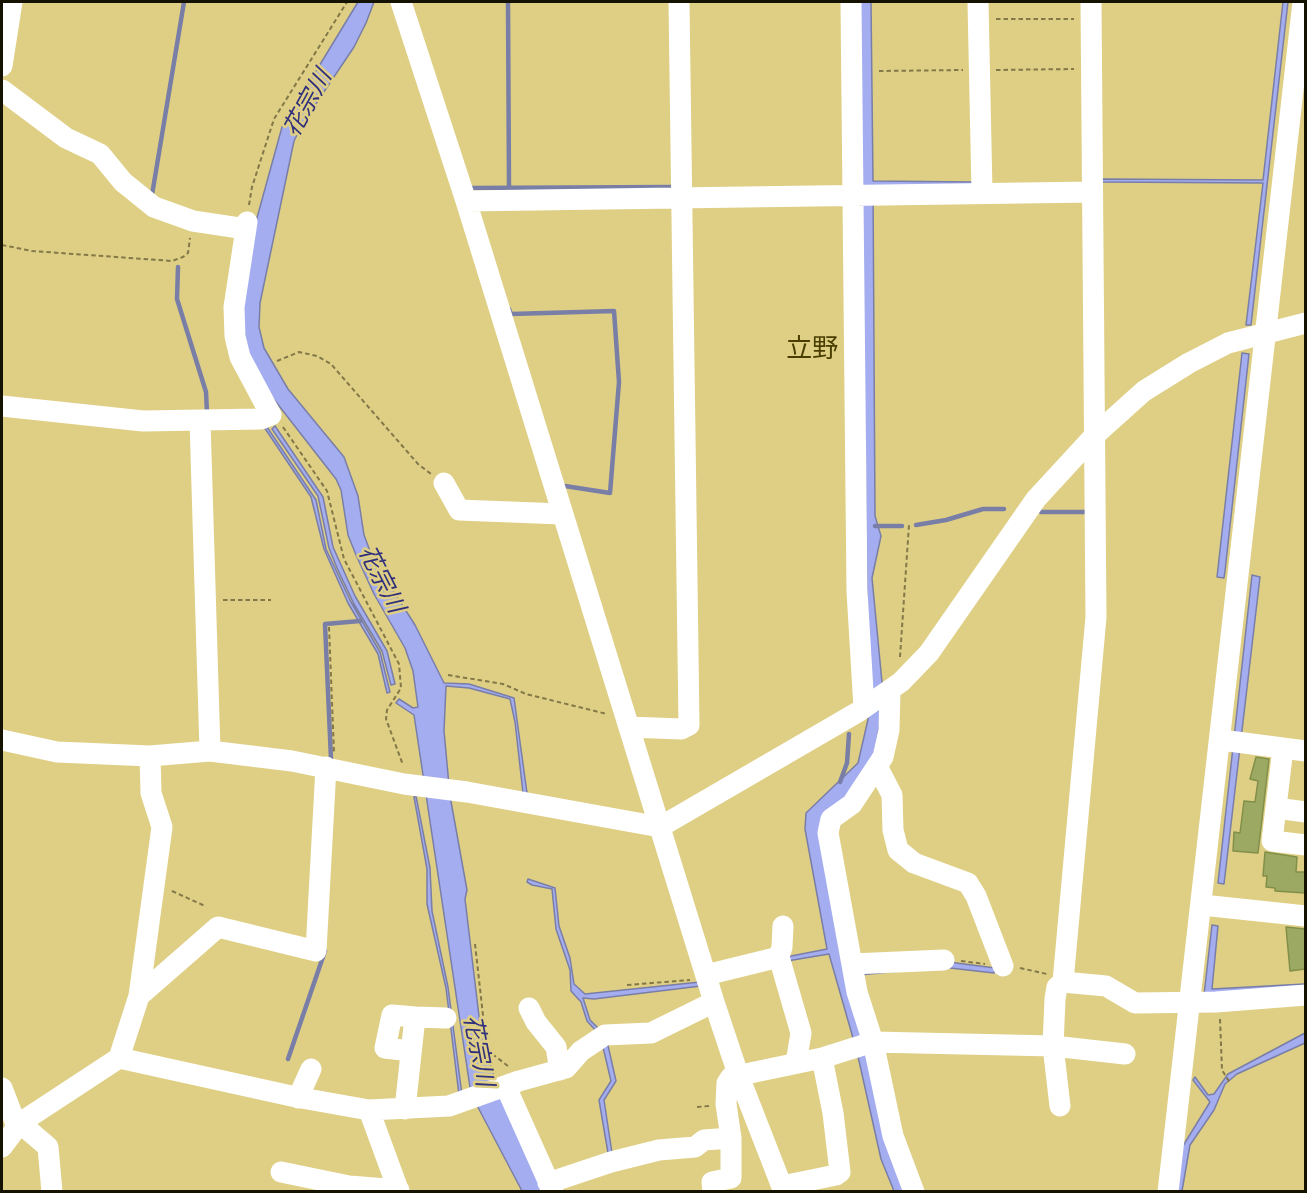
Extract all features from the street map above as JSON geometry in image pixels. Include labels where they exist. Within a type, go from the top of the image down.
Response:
[{"type":"street","points":[[2,66],[12,2]]},
{"type":"street","points":[[401,2],[466,201],[714,1002],[738,1074],[783,1189],[840,1172],[833,1113],[822,1058]]},
{"type":"street","points":[[626,720],[681,729],[689,725],[679,2]]},
{"type":"street","points":[[851,2],[862,193],[857,591],[864,708]]},
{"type":"street","points":[[1168,1191],[1304,2]]},
{"type":"street","points":[[978,10],[982,192]]},
{"type":"street","points":[[1060,1106],[1053,1046],[1055,999],[1057,987],[1063,982],[1096,617],[1091,10]]},
{"type":"street","points":[[2,90],[66,138],[100,154],[123,182],[154,207],[193,221],[246,226],[234,307],[235,336],[240,357],[272,415],[261,419],[143,421],[2,406]]},
{"type":"street","points":[[466,201],[862,193],[1092,192]]},
{"type":"street","points":[[2,740],[57,752],[150,756],[210,751],[331,768],[403,784],[467,792],[660,827],[864,708],[895,686],[929,652],[1036,499],[1095,435],[1144,391],[1189,363],[1228,343],[1267,331],[1305,323]]},
{"type":"street","points":[[200,421],[210,751]]},
{"type":"street","points":[[444,483],[459,510],[562,514]]},
{"type":"street","points":[[895,686],[883,757],[878,768],[852,804],[831,819],[828,833],[857,992],[873,1042],[893,1136],[914,1191]]},
{"type":"street","points":[[1221,740],[1305,751]]},
{"type":"street","points":[[1283,748],[1272,841],[1305,845]]},
{"type":"street","points":[[2,1147],[19,1125],[119,1058],[139,996],[162,827],[151,793],[150,756]]},
{"type":"street","points":[[139,996],[218,927],[316,951],[331,768]]},
{"type":"street","points":[[878,768],[892,795],[893,830],[898,850],[914,863],[968,883],[976,896],[1003,966]]},
{"type":"street","points":[[1276,808],[1305,812]]},
{"type":"street","points":[[1202,905],[1305,916]]},
{"type":"street","points":[[783,926],[782,947],[778,957],[801,1033],[796,1063]]},
{"type":"street","points":[[706,975],[778,957]]},
{"type":"street","points":[[852,964],[944,960]]},
{"type":"street","points":[[1063,982],[1106,986],[1135,1003],[1220,1001],[1305,995]]},
{"type":"street","points":[[119,1058],[298,1098],[369,1110],[449,1106],[566,1068],[582,1051],[605,1035],[651,1033],[714,1002]]},
{"type":"street","points":[[529,1008],[536,1023],[556,1047],[560,1070]]},
{"type":"street","points":[[405,1108],[415,1017],[446,1018]]},
{"type":"street","points":[[713,1191],[712,1182],[731,1178],[731,1138],[726,1104],[727,1083],[730,1077],[738,1074],[822,1058],[873,1042],[1053,1046],[1125,1054]]},
{"type":"street","points":[[298,1098],[311,1069]]},
{"type":"street","points":[[513,1084],[551,1187],[610,1162],[659,1150],[695,1147],[704,1140],[731,1138]]},
{"type":"street","points":[[2,1088],[19,1125],[48,1147],[52,1191]]},
{"type":"street","points":[[281,1173],[311,1185],[399,1191],[369,1110]]},
{"type":"path","points":[[246,226],[252,187],[274,119],[347,2]]},
{"type":"path","points":[[978,10],[1091,10]]},
{"type":"path","points":[[2,245],[32,251],[172,261],[188,253],[193,221]]},
{"type":"path","points":[[277,361],[299,352],[316,356],[331,364],[418,464],[444,483]]},
{"type":"path","points":[[271,410],[327,491],[344,559],[399,664],[401,688],[387,710],[386,718],[402,763],[403,784]]},
{"type":"path","points":[[895,686],[900,662],[909,525]]},
{"type":"path","points":[[206,604],[218,600],[271,600]]},
{"type":"path","points":[[329,627],[331,768]]},
{"type":"path","points":[[448,675],[503,684],[516,691],[626,720]]},
{"type":"path","points":[[155,884],[205,906]]},
{"type":"path","points":[[475,944],[486,1042],[491,1053],[506,1064],[513,1084]]},
{"type":"path","points":[[627,985],[694,980],[706,975]]},
{"type":"path","points":[[1220,1001],[1222,1070],[1230,1083]]},
{"type":"path","points":[[399,1191],[436,1191]]},
{"type":"path","points":[[458,1191],[468,1191]]},
{"type":"water","name":"花宗川","points":[[358,2],[374,2],[366,23],[354,47],[303,123],[294,141],[260,303],[259,327],[264,348],[288,389],[344,457],[358,496],[364,535],[373,559],[415,625],[444,683],[469,684],[514,698],[527,793],[523,793],[515,722],[510,699],[469,688],[446,686],[444,731],[450,796],[467,890],[465,899],[481,1033],[496,1083],[546,1191],[522,1191],[471,1094],[414,715],[396,703],[399,699],[413,708],[418,707],[413,671],[405,648],[374,594],[356,555],[348,535],[341,490],[336,479],[262,384],[250,361],[240,310],[255,225],[282,127]]},
{"type":"water","points":[[858,2],[871,2],[873,181],[974,182],[975,185],[873,186],[875,516],[881,536],[872,578],[884,703],[871,769],[828,815],[848,970],[941,961],[995,968],[994,973],[941,967],[849,976],[910,1191],[894,1191],[881,1159],[857,1052],[829,954],[787,961],[786,957],[827,949],[805,829],[806,813],[858,763],[869,715]]},
{"type":"water","points":[[1283,2],[1288,2],[1251,325],[1246,325],[1263,183],[1102,182],[1102,179],[1263,180]]},
{"type":"water","points":[[1242,353],[1249,354],[1224,578],[1217,577]]},
{"type":"water","points":[[275,426],[323,497],[333,547],[355,596],[387,651],[395,684],[391,685],[382,651],[354,604],[337,568],[329,548],[318,496],[272,429]]},
{"type":"water","points":[[264,427],[267,427],[316,500],[326,549],[351,602],[380,652],[390,692],[387,693],[378,654],[348,603],[324,549],[311,497]]},
{"type":"water","points":[[1252,575],[1260,577],[1224,884],[1218,883]]},
{"type":"water","points":[[416,796],[430,868],[432,911],[448,987],[462,1095],[459,1095],[446,988],[427,904],[427,869],[414,797]]},
{"type":"water","points":[[528,879],[555,888],[559,926],[570,958],[574,984],[585,994],[700,982],[701,986],[594,999],[583,998],[590,1020],[600,1030],[598,1033],[587,1021],[581,1002],[571,991],[570,970],[556,929],[552,889],[532,885],[527,882]]},
{"type":"water","points":[[1212,925],[1218,926],[1212,989],[1305,984],[1305,991],[1204,995]]},
{"type":"water","points":[[1305,1033],[1305,1043],[1237,1074],[1225,1084],[1214,1110],[1190,1145],[1182,1191],[1177,1192],[1181,1149],[1210,1102],[1193,1080],[1195,1077],[1208,1095],[1214,1094],[1228,1074]]},
{"type":"water","points":[[607,1041],[616,1081],[604,1100],[612,1153],[608,1153],[599,1100],[611,1081],[602,1043]]},
{"type":"building","points":[[1256,757],[1269,759],[1258,853],[1233,851],[1234,832],[1240,833],[1244,801],[1255,802],[1258,781],[1250,779]]},
{"type":"building","points":[[1265,852],[1297,857],[1296,872],[1305,872],[1305,893],[1275,891],[1275,888],[1266,887],[1267,876],[1263,876]]},
{"type":"building","points":[[1286,927],[1305,929],[1305,969],[1290,971]]},
{"type":"waterway","points":[[152,195],[184,2]]},
{"type":"waterway","points":[[508,2],[509,189]]},
{"type":"waterway","points":[[468,188],[671,187]]},
{"type":"waterway","points":[[178,267],[177,299],[206,392],[207,413]]},
{"type":"waterway","points":[[509,309],[511,314],[614,311],[619,382],[610,493],[565,486],[563,489]]},
{"type":"waterway","points":[[916,525],[946,520],[983,509],[1004,509]]},
{"type":"waterway","points":[[1041,512],[1085,512]]},
{"type":"waterway","points":[[875,526],[902,526]]},
{"type":"waterway","points":[[331,759],[325,624],[360,621]]},
{"type":"waterway","points":[[840,782],[847,763],[849,734]]},
{"type":"waterway","points":[[288,1059],[325,951]]},
{"type":"district","name":"立野","points":[[812,351]]}]
